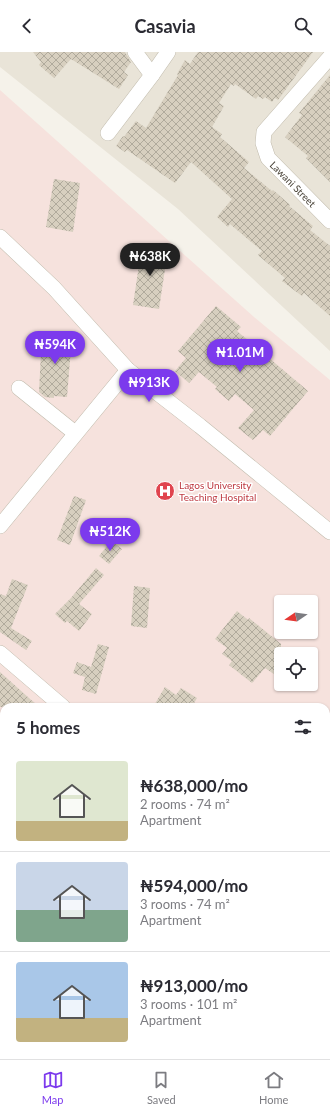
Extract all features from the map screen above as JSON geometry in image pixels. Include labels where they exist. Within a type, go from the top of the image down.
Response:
[{"type":"street","points":[[135,52],[152,75]]},
{"type":"street","points":[[108,133],[168,52]]},
{"type":"street","name":"Lawani Street","points":[[330,58],[264,132],[263,143],[268,158],[330,220]]},
{"type":"street","points":[[0,237],[54,288],[128,370],[200,426],[330,532]]},
{"type":"street","points":[[0,526],[128,370]]},
{"type":"street","points":[[19,388],[73,436]]},
{"type":"street","points":[[0,653],[58,703]]},
{"type":"shaded area","points":[[0,52],[330,52],[330,351],[178,209],[0,67]]},
{"type":"shaded area","name":"Lagos University Teaching Hospital","points":[[0,90],[254,317],[330,380],[330,703],[0,703]]},
{"type":"building","points":[[33,52],[125,52],[131,62],[124,72],[128,75],[119,89],[71,59],[54,78],[39,65],[41,62]]},
{"type":"building","points":[[198,52],[313,52],[278,100],[275,98],[272,102],[265,97],[263,99],[258,96],[256,99],[235,84],[234,86],[231,84],[219,103],[224,106],[212,127],[222,134],[220,137],[249,162],[244,168],[290,205],[289,206],[313,226],[310,230],[330,246],[330,316],[304,293],[302,296],[282,281],[285,278],[258,255],[262,251],[230,224],[228,227],[217,217],[232,199],[191,162],[175,183],[127,150],[125,152],[116,146],[136,121],[146,128],[178,75],[177,74],[185,60],[190,64]]},
{"type":"building","points":[[330,75],[330,182],[306,158],[308,156],[285,137],[302,115],[299,113]]},
{"type":"building","points":[[54,179],[80,183],[73,232],[46,227]]},
{"type":"building","points":[[142,245],[168,249],[159,309],[133,305]]},
{"type":"building","points":[[216,306],[241,327],[237,331],[308,391],[270,436],[263,430],[253,440],[238,428],[254,410],[235,394],[229,401],[215,389],[217,387],[199,372],[189,383],[175,371],[186,358],[178,351]]},
{"type":"building","points":[[42,333],[72,336],[67,397],[45,397],[39,392]]},
{"type":"building","points":[[74,496],[86,500],[70,545],[57,540]]},
{"type":"building","points":[[111,541],[122,549],[109,564],[99,556]]},
{"type":"building","points":[[96,568],[104,575],[79,604],[92,614],[79,631],[67,621],[65,623],[55,614],[71,598]]},
{"type":"building","points":[[12,579],[28,585],[11,628],[32,641],[26,650],[0,632],[0,594],[6,596]]},
{"type":"building","points":[[134,586],[150,588],[147,628],[131,626]]},
{"type":"building","points":[[237,611],[248,620],[249,618],[281,644],[281,647],[274,647],[274,674],[265,668],[252,683],[229,665],[232,661],[222,654],[227,648],[215,639]]},
{"type":"building","points":[[98,644],[109,647],[96,694],[82,690],[85,677],[73,673],[77,662],[91,667]]},
{"type":"building","points":[[0,672],[35,703],[0,703]]},
{"type":"building","points":[[165,687],[176,695],[181,688],[197,698],[194,703],[155,703]]},
{"type":"place","name":"Lagos University Teaching Hospital","points":[[165,491]]}]
